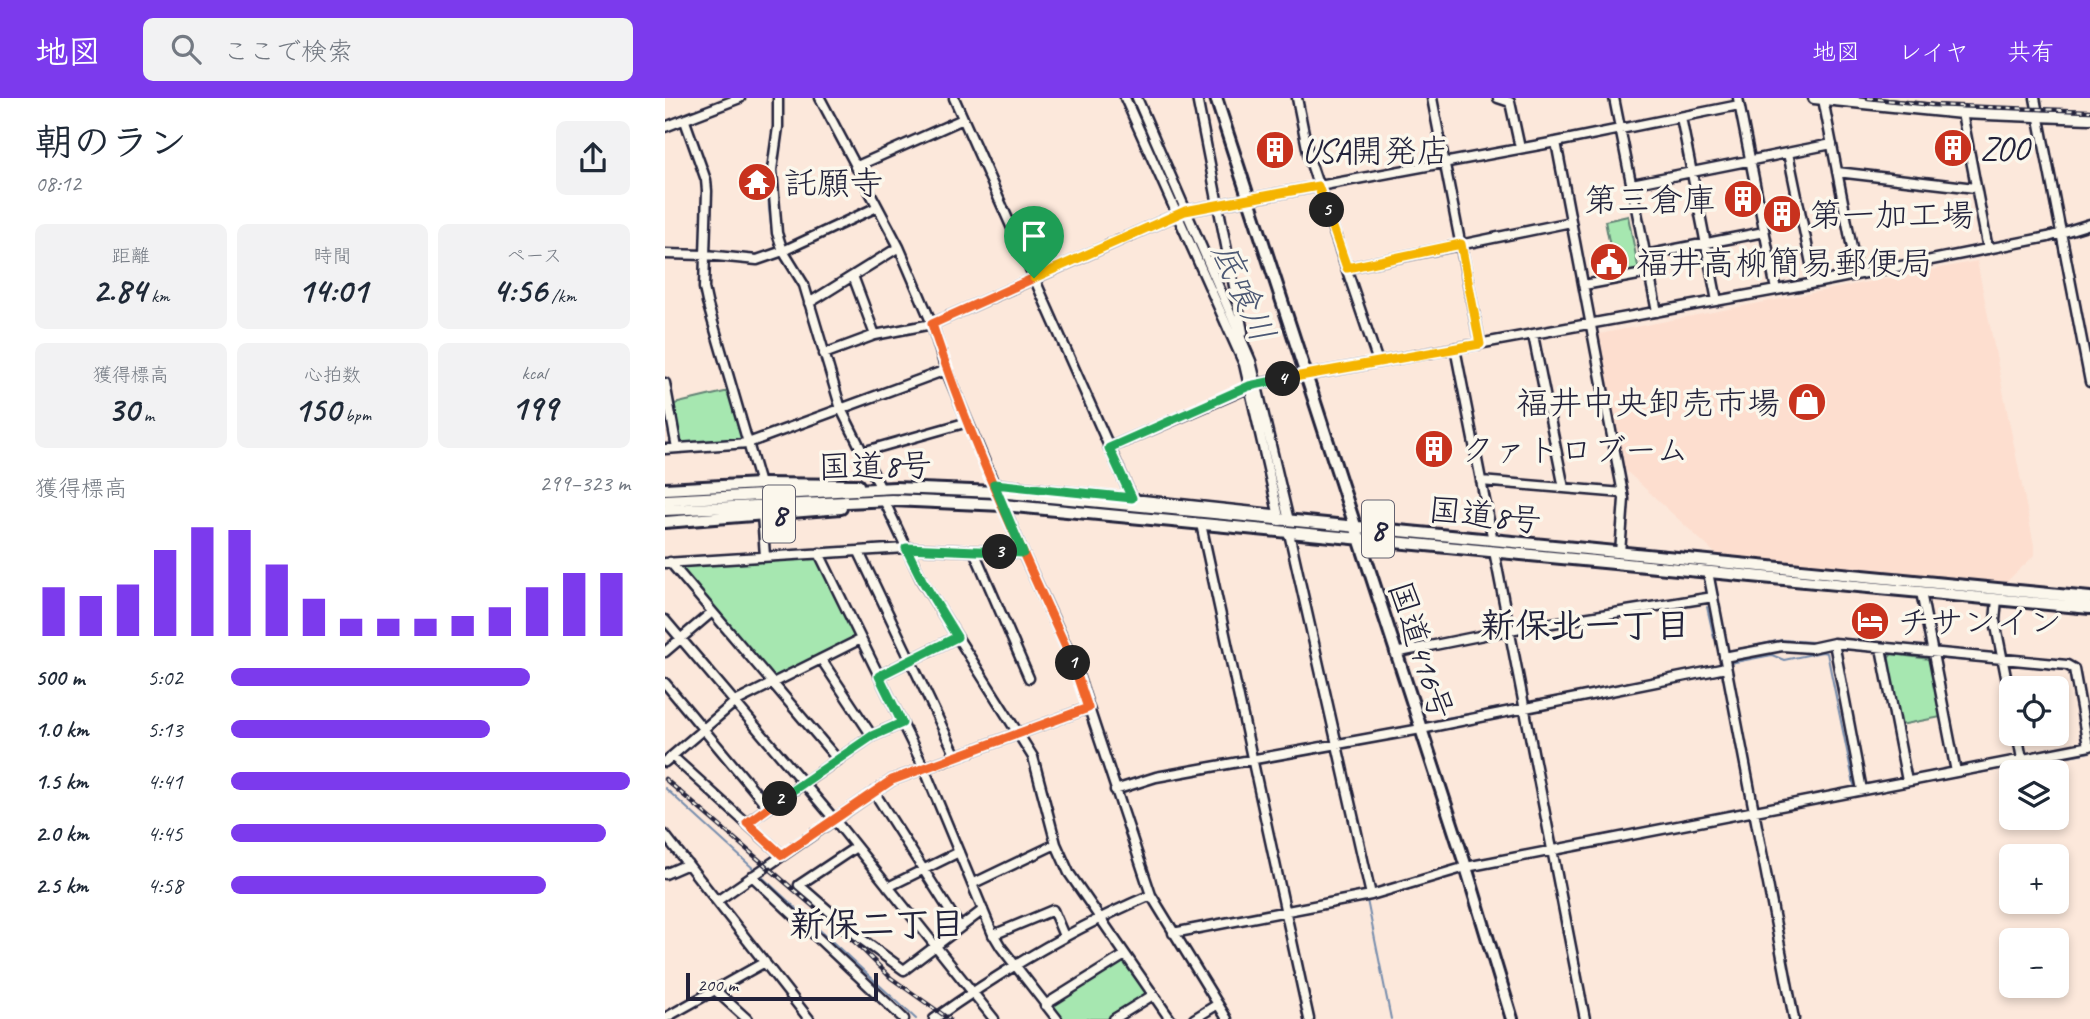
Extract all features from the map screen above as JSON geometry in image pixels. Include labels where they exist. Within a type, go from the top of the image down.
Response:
[{"type":"highway","name":"国道416号","points":[[1216,98],[1466,867],[1512,1019]]},
{"type":"highway","name":"8","points":[[665,489],[700,491],[760,484],[846,483],[885,498]]},
{"type":"highway","name":"国道8号","points":[[665,510],[885,498],[996,488],[1354,527],[1708,572],[2090,608]]},
{"type":"highway","name":"国道8号","points":[[665,500],[885,498],[1003,505],[1201,524],[1285,521],[1358,539],[1620,553],[2090,598]]},
{"type":"highway","name":"8","points":[[665,522],[860,507],[885,498]]},
{"type":"main road","points":[[1818,99],[1962,113],[2090,118]]},
{"type":"street","points":[[778,98],[778,127],[772,170],[777,233],[783,251],[804,285],[841,409],[922,580],[1033,757],[1056,844],[1069,873],[1170,1019]]},
{"type":"street","points":[[820,98],[899,247],[932,324],[946,370],[1023,553],[1073,663],[1151,895],[1227,1019]]},
{"type":"street","points":[[954,98],[1132,498]]},
{"type":"street","points":[[1125,98],[1245,346]]},
{"type":"street","points":[[1137,98],[1181,213],[1253,385]]},
{"type":"street","points":[[1197,98],[1253,385],[1371,895]]},
{"type":"street","points":[[1297,98],[1309,158],[1378,362]]},
{"type":"street","points":[[1432,98],[1480,344]]},
{"type":"street","points":[[1498,98],[1510,102],[1520,148]]},
{"type":"street","points":[[1614,98],[1657,312]]},
{"type":"street","points":[[2035,98],[2090,382]]},
{"type":"street","points":[[665,127],[735,99]]},
{"type":"street","points":[[1818,99],[1832,144],[1857,274]]},
{"type":"street","points":[[824,354],[875,335],[932,324],[1181,213],[1217,204],[1556,142],[1681,117],[1738,102],[1776,290]]},
{"type":"street","points":[[1962,113],[1988,249]]},
{"type":"street","points":[[1681,117],[1717,302]]},
{"type":"street","points":[[855,167],[963,119]]},
{"type":"street","points":[[685,121],[706,180],[704,288],[760,484]]},
{"type":"street","points":[[1556,142],[1623,493],[1620,553]]},
{"type":"street","points":[[1632,184],[1832,144]]},
{"type":"street","points":[[1788,153],[1815,283]]},
{"type":"street","points":[[1837,172],[1975,188]]},
{"type":"street","points":[[665,254],[757,260],[783,251],[877,207]]},
{"type":"street","points":[[1347,268],[1571,222]]},
{"type":"street","points":[[1109,448],[1253,385],[1717,302],[1988,249],[2090,225]]},
{"type":"street","points":[[1645,255],[1764,232]]},
{"type":"street","points":[[809,303],[899,247]]},
{"type":"street","points":[[1584,285],[1649,273]]},
{"type":"street","points":[[853,276],[875,335]]},
{"type":"street","points":[[1532,335],[1564,488]]},
{"type":"street","points":[[1455,348],[1585,1019]]},
{"type":"street","points":[[665,449],[748,443],[946,370]]},
{"type":"street","points":[[665,383],[677,448]]},
{"type":"street","points":[[862,452],[968,422]]},
{"type":"street","points":[[1481,481],[1623,493]]},
{"type":"street","points":[[996,488],[1132,498],[1285,521]]},
{"type":"street","points":[[762,515],[765,556]]},
{"type":"street","points":[[1201,524],[1309,1019]]},
{"type":"street","points":[[667,563],[906,548],[1023,553]]},
{"type":"street","points":[[974,551],[1029,678]]},
{"type":"street","points":[[859,552],[956,756]]},
{"type":"street","points":[[819,553],[924,768],[993,934],[1056,1019]]},
{"type":"street","points":[[667,563],[838,760]]},
{"type":"street","points":[[1708,572],[1794,1019]]},
{"type":"street","points":[[1921,592],[1956,772]]},
{"type":"street","points":[[1395,653],[1509,630],[1713,597]]},
{"type":"street","points":[[1997,599],[1995,621],[2006,676]]},
{"type":"street","points":[[665,652],[712,612]]},
{"type":"street","points":[[665,620],[834,819],[994,1019]]},
{"type":"street","points":[[879,676],[957,637]]},
{"type":"street","points":[[665,762],[735,702],[861,639]]},
{"type":"street","points":[[1173,933],[1371,895],[1466,867],[2089,746],[2074,669],[2067,666],[1834,643],[1811,648],[1781,646],[1724,657]]},
{"type":"street","points":[[1834,643],[1862,790]]},
{"type":"street","points":[[1881,648],[1907,781]]},
{"type":"street","points":[[821,659],[872,736]]},
{"type":"street","points":[[1115,790],[1156,777],[1421,729],[1726,668]]},
{"type":"street","points":[[665,683],[768,807]]},
{"type":"street","points":[[717,901],[892,780],[1088,708]]},
{"type":"street","points":[[747,823],[872,736],[902,723]]},
{"type":"street","points":[[2020,746],[2022,759]]},
{"type":"street","points":[[672,756],[782,855]]},
{"type":"street","points":[[874,792],[960,927]]},
{"type":"street","points":[[665,835],[809,1019]]},
{"type":"street","points":[[972,884],[1056,844]]},
{"type":"street","points":[[856,847],[799,885],[860,938],[904,970],[983,910]]},
{"type":"street","points":[[888,887],[959,852]]},
{"type":"street","points":[[665,874],[688,864]]},
{"type":"street","points":[[752,876],[904,1019]]},
{"type":"street","points":[[934,1019],[1014,964],[1099,917],[1151,895]]},
{"type":"street","points":[[993,934],[1053,910],[1064,936]]},
{"type":"street","points":[[1045,1005],[1125,955]]},
{"type":"street","points":[[665,1018],[765,962]]},
{"type":"street","points":[[715,990],[747,1019]]},
{"type":"street","points":[[1114,1019],[1153,995]]},
{"type":"street","points":[[1194,1019],[1218,1004]]},
{"type":"shaded area","name":"福井中央卸売市場","points":[[1977,261],[2035,550],[2035,555],[2006,582],[1717,555],[1622,467],[1597,337],[1599,334]]},
{"type":"green space","points":[[1628,216],[1639,271],[1616,277],[1605,221]]},
{"type":"green space","points":[[733,390],[748,441],[677,448],[670,405]]},
{"type":"green space","points":[[819,553],[861,639],[772,683],[670,562]]},
{"type":"green space","points":[[1892,654],[1929,659],[1941,717],[1900,725],[1887,659]]},
{"type":"green space","points":[[1120,958],[1148,995],[1111,1019],[1057,1019],[1046,1006]]},
{"type":"waterway","name":"底喰川","points":[[1131,98],[1180,211]]},
{"type":"waterway","points":[[773,134],[768,192],[770,222],[777,249]]},
{"type":"waterway","name":"底喰川","points":[[1182,217],[1223,307]]},
{"type":"waterway","points":[[779,254],[801,289],[835,406]]},
{"type":"waterway","points":[[839,414],[870,479]]},
{"type":"waterway","name":"底喰川","points":[[1272,466],[1283,515]]},
{"type":"waterway","points":[[882,509],[899,545]]},
{"type":"waterway","points":[[903,553],[912,570]]},
{"type":"waterway","points":[[927,596],[951,636]]},
{"type":"waterway","points":[[1707,607],[1714,638]]},
{"type":"waterway","points":[[1734,650],[1782,640],[1812,642]]},
{"type":"waterway","points":[[954,641],[1010,731]]},
{"type":"waterway","points":[[1842,649],[1876,652]]},
{"type":"waterway","points":[[1730,663],[1772,655],[1784,660],[1827,653],[1854,785]]},
{"type":"waterway","points":[[1891,653],[1927,657]]},
{"type":"waterway","points":[[1942,659],[1997,663]]},
{"type":"waterway","points":[[1527,703],[1722,665]]},
{"type":"waterway","points":[[2013,665],[2067,670],[2070,673]]},
{"type":"waterway","points":[[2081,682],[2090,727]]},
{"type":"waterway","points":[[1441,719],[1521,704]]},
{"type":"waterway","points":[[1015,739],[1029,761],[1048,828]]},
{"type":"waterway","points":[[1856,796],[2090,752]]},
{"type":"waterway","points":[[665,788],[756,871]]},
{"type":"waterway","points":[[1345,797],[1366,894]]},
{"type":"waterway","points":[[1059,860],[1065,876],[1094,918]]},
{"type":"waterway","points":[[760,875],[916,1019]]},
{"type":"waterway","points":[[1367,900],[1391,1019]]},
{"type":"waterway","points":[[1097,922],[1120,955]]},
{"type":"waterway","points":[[1123,959],[1148,995]]},
{"type":"waterway","points":[[1151,1000],[1165,1019]]},
{"type":"railway","points":[[1868,98],[1932,105],[2090,111]]},
{"type":"railway","points":[[665,779],[857,944],[891,978],[949,1019]]},
{"type":"place","name":"ZOO","points":[[1953,148]]},
{"type":"place","name":"USA開発店","points":[[1275,150]]},
{"type":"place","name":"託願寺","points":[[757,182]]},
{"type":"place","name":"第三倉庫","points":[[1743,199]]},
{"type":"place","name":"第一加工場","points":[[1782,214]]},
{"type":"place","name":"福井高柳簡易郵便局","points":[[1609,262]]},
{"type":"place","name":"福井中央卸売市場","points":[[1807,402]]},
{"type":"place","name":"クァトロブーム","points":[[1434,449]]},
{"type":"place","name":"チサンイン","points":[[1870,621]]},
{"type":"district","name":"新保北一丁目","points":[[1585,625]]},
{"type":"district","name":"新保二丁目","points":[[877,924]]},
{"type":"route","points":[[1034,278],[932,324],[946,370],[1023,553],[1073,663],[1088,708],[892,780],[782,855],[747,823],[872,736],[902,723],[879,676],[957,637],[906,548],[1023,553],[994,484],[1132,498],[1109,448],[1249,386],[1480,344],[1461,244],[1347,268],[1318,186],[1185,211],[1034,278]]}]
